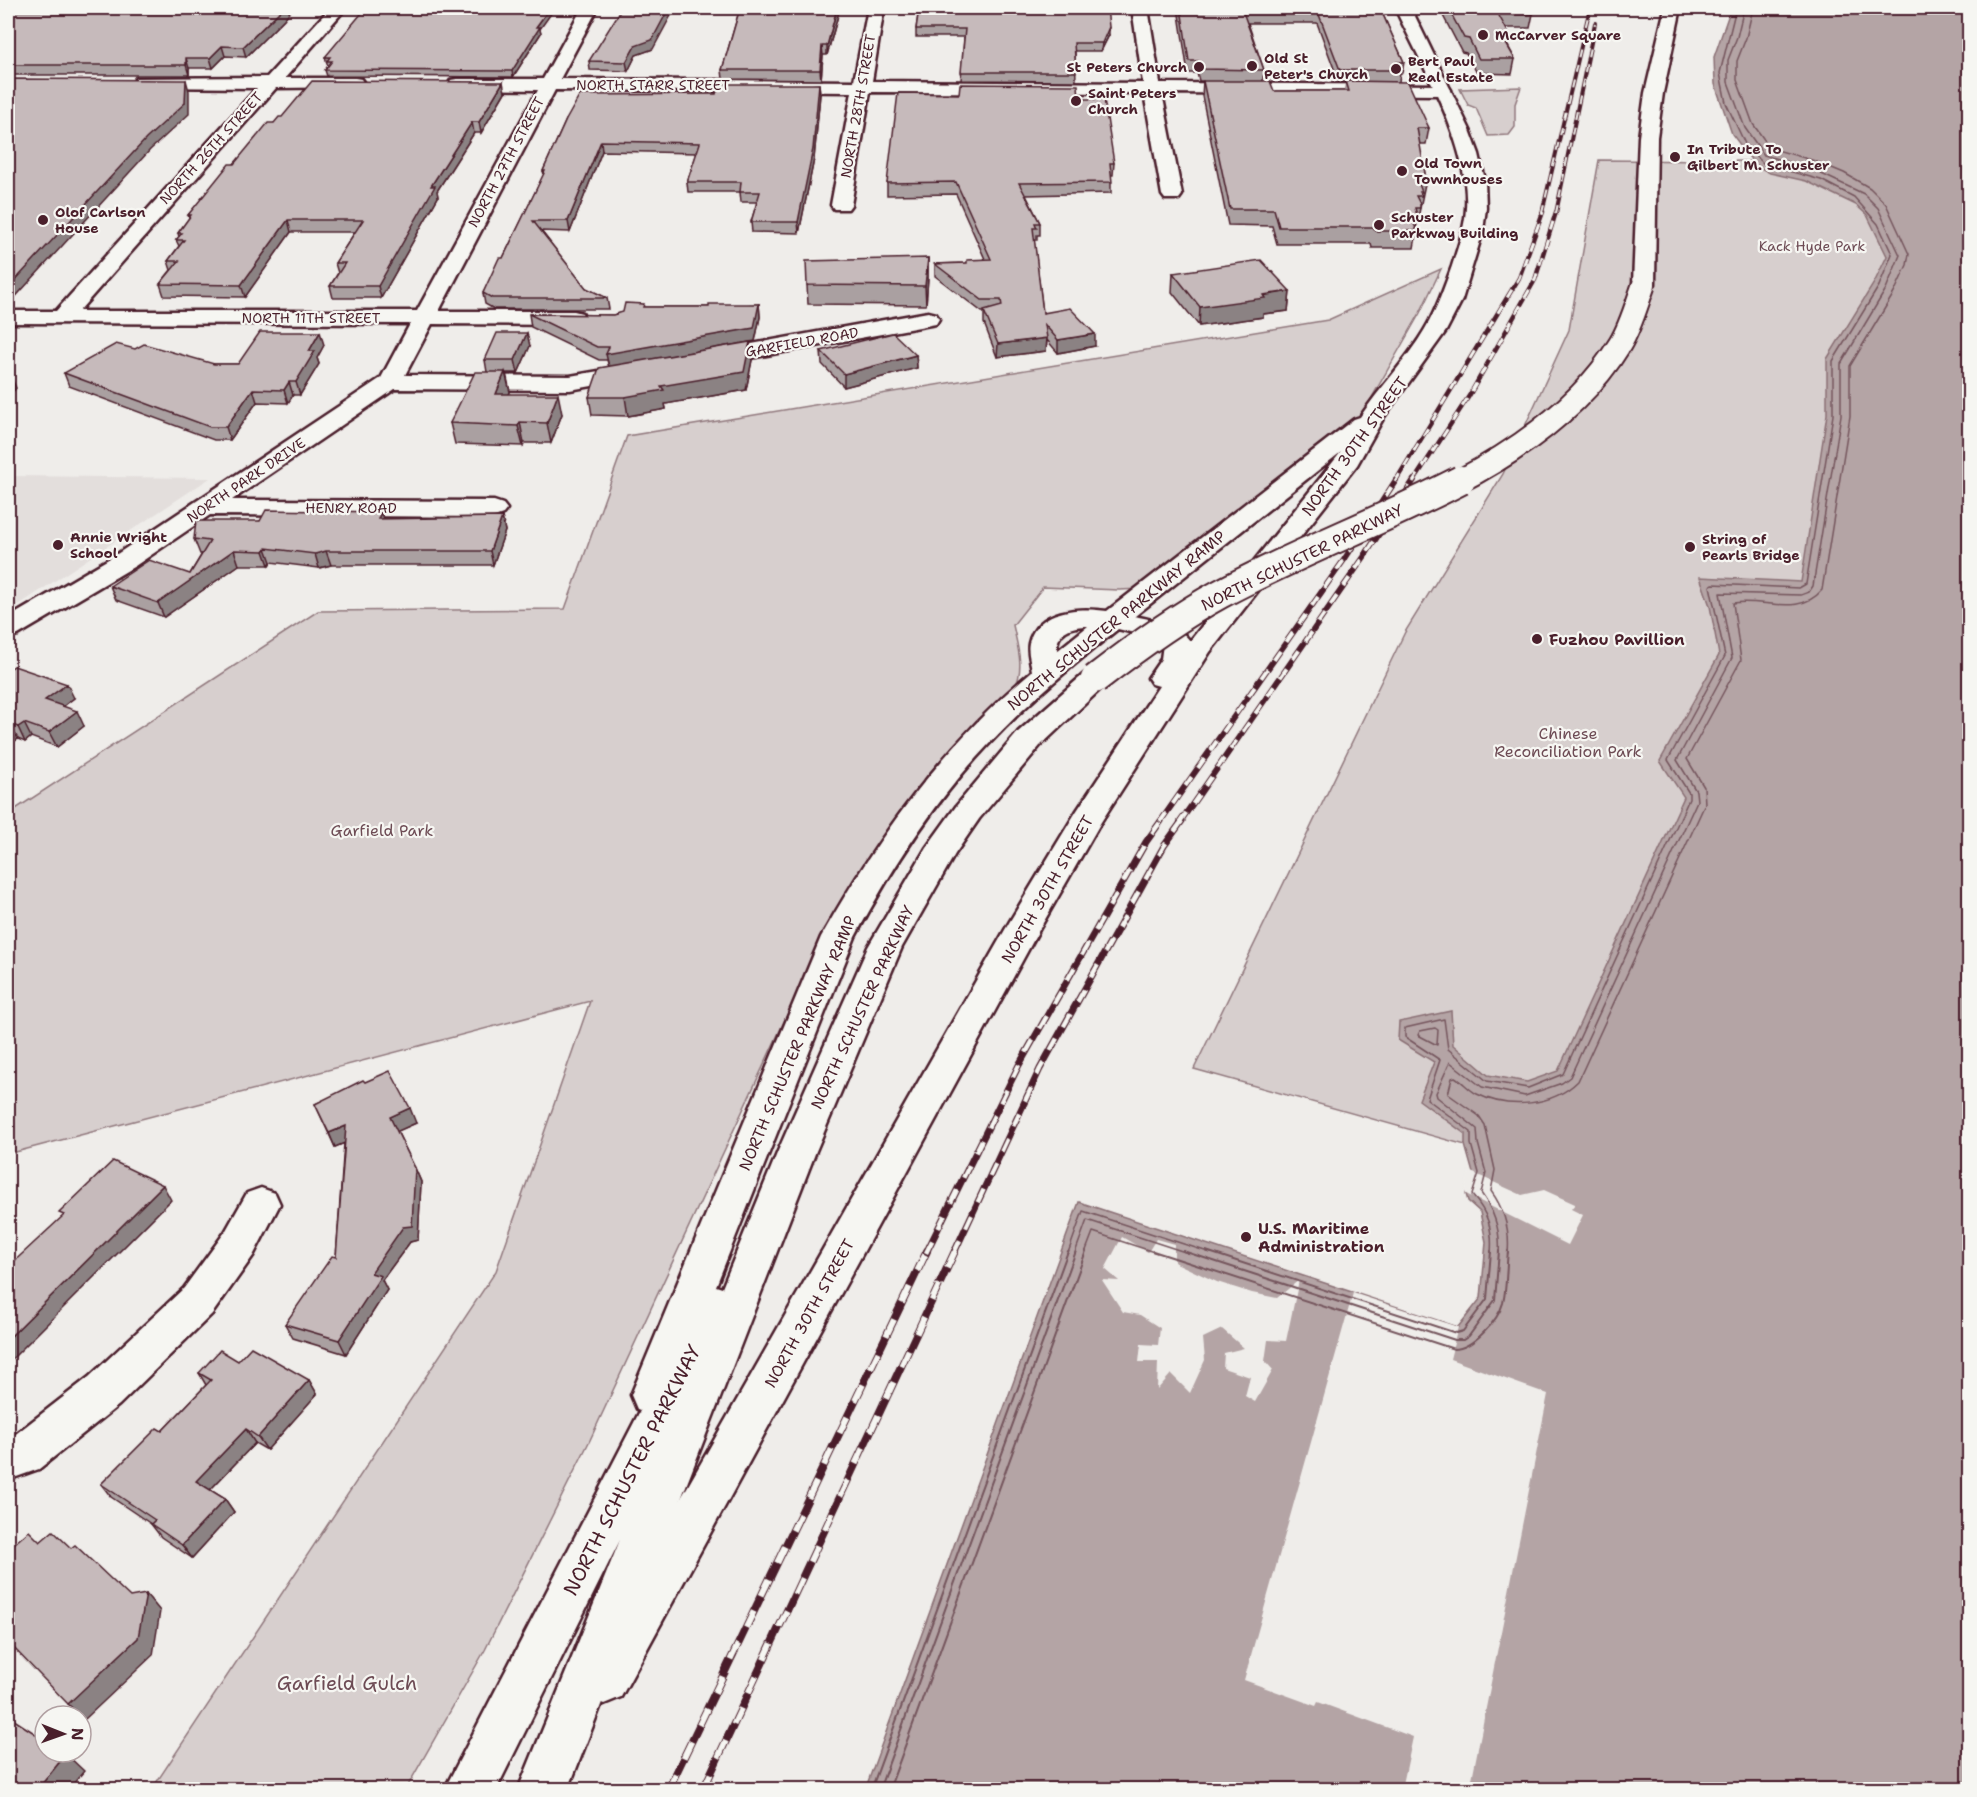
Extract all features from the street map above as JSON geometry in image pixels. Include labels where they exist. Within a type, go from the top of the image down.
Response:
[{"type":"main road","points":[[8,9],[13,8]]},
{"type":"main road","name":"NORTH 26TH STREET","points":[[62,317],[338,8]]},
{"type":"main road","name":"NORTH 27TH STREET","points":[[423,318],[590,8]]},
{"type":"main road","name":"NORTH 28TH STREET","points":[[841,205],[876,8]]},
{"type":"main road","points":[[1140,8],[1172,195]]},
{"type":"main road","name":"NORTH 30TH STREET","points":[[544,1787],[1016,940],[1088,819],[1199,648],[1348,460],[1373,416],[1435,331],[1451,300],[1473,231],[1475,180],[1470,154],[1403,8]]},
{"type":"main road","name":"NORTH SCHUSTER PARKWAY","points":[[544,1787],[797,1151],[885,947],[942,848],[1009,761],[1057,711],[1150,636],[1211,598],[1458,483],[1521,445],[1571,405],[1603,371],[1630,330],[1644,284],[1648,136],[1654,93],[1673,8]]},
{"type":"main road","points":[[129,82],[369,84]]},
{"type":"main road","name":"NORTH STARR STREET","points":[[437,84],[1442,90]]},
{"type":"main road","name":"NORTH 11TH STREET","points":[[8,317],[591,318]]},
{"type":"main road","name":"NORTH PARK DRIVE","points":[[8,629],[66,596],[207,507],[390,382],[423,318]]},
{"type":"main road","name":"GARFIELD ROAD","points":[[685,362],[928,319]]},
{"type":"main road","points":[[390,382],[570,383],[662,366]]},
{"type":"main road","name":"NORTH SCHUSTER PARKWAY RAMP","points":[[591,1547],[838,937],[869,879],[927,798],[963,754],[1001,714],[1047,674],[1043,644],[1052,628],[1080,617],[1113,620],[1206,548],[1311,461],[1373,416]]},
{"type":"main road","name":"HENRY ROAD","points":[[207,507],[494,509]]},
{"type":"main road","points":[[1088,819],[1101,768],[1179,651],[1177,642],[1166,633],[1113,620]]},
{"type":"main road","name":"NORTH SCHUSTER PARKWAY","points":[[469,1790],[591,1547],[797,1151]]},
{"type":"main road","points":[[8,1460],[24,1454],[104,1391],[198,1301],[240,1244],[261,1204]]},
{"type":"shaded area","name":"Annie Wright School","points":[[8,476],[210,478],[8,612]]},
{"type":"green space","points":[[1521,87],[1515,104],[1515,127],[1509,135],[1488,136],[1476,108],[1468,105],[1460,89]]},
{"type":"green space","name":"Chinese Reconciliation Park","points":[[1599,160],[1968,163],[1569,1174],[1194,1069],[1405,632],[1503,474],[1569,330]]},
{"type":"green space","name":"Garfield Park","points":[[1441,269],[1420,313],[1363,413],[1203,545],[1140,589],[1043,587],[1013,625],[1020,664],[1015,687],[954,745],[912,797],[881,840],[825,933],[590,1440],[485,1650],[406,1789],[152,1789],[496,1271],[590,1001],[8,1154],[8,814],[318,611],[565,609],[627,436],[1328,320]]},
{"type":"water","points":[[1731,8],[1969,8],[1969,1789],[865,1790],[1079,1202],[1458,1327],[1481,1298],[1486,1242],[1480,1212],[1468,1201],[1466,1194],[1473,1173],[1465,1145],[1465,1134],[1419,1100],[1434,1062],[1398,1040],[1399,1022],[1451,1011],[1453,1045],[1488,1075],[1527,1082],[1558,1071],[1684,797],[1660,761],[1719,655],[1710,606],[1700,577],[1801,582],[1827,414],[1827,359],[1874,283],[1887,256],[1867,215],[1856,205],[1806,181],[1770,173],[1755,165],[1732,134],[1715,84],[1714,57]]},
{"type":"pier","points":[[1469,1171],[1522,1195],[1544,1190],[1575,1204],[1571,1209],[1583,1215],[1568,1245],[1466,1194]]},
{"type":"pier","points":[[1122,1237],[1148,1252],[1156,1239],[1174,1244],[1174,1262],[1217,1282],[1252,1293],[1277,1298],[1299,1280],[1286,1341],[1268,1340],[1265,1361],[1273,1370],[1255,1402],[1245,1396],[1250,1377],[1223,1368],[1224,1353],[1244,1348],[1222,1329],[1203,1338],[1205,1360],[1190,1393],[1171,1374],[1157,1390],[1158,1362],[1139,1362],[1141,1344],[1158,1345],[1160,1328],[1140,1315],[1123,1312],[1102,1280],[1119,1281],[1105,1269]]},
{"type":"pier","points":[[1353,1293],[1458,1327],[1450,1359],[1548,1394],[1470,1789],[1402,1789],[1413,1737],[1318,1702],[1316,1706],[1244,1680]]},
{"type":"building","points":[[54,8],[283,8],[243,47],[222,46],[210,58],[186,58],[186,65],[8,65],[8,11],[50,11]]},
{"type":"building","points":[[366,8],[550,8],[536,27],[540,27],[512,71],[325,70],[332,61],[327,61],[330,57],[325,57]]},
{"type":"building","points":[[622,8],[669,8],[652,40],[635,46],[626,62],[589,61]]},
{"type":"building","points":[[740,8],[837,8],[827,46],[822,46],[820,70],[722,70]]},
{"type":"building","points":[[919,8],[1107,8],[1109,27],[1102,43],[1074,43],[1076,72],[961,72],[965,29],[916,29]]},
{"type":"building","points":[[1181,8],[1380,8],[1404,62],[1397,62],[1401,70],[1340,70],[1318,12],[1243,12],[1264,70],[1200,69],[1198,61],[1189,61]]},
{"type":"building","name":"McCarver Square","points":[[1448,8],[1528,8],[1533,14],[1498,14],[1509,34],[1504,40],[1515,59],[1479,59],[1469,39],[1464,38]]},
{"type":"building","points":[[8,79],[186,80],[185,103],[146,139],[8,288]]},
{"type":"building","points":[[312,81],[503,82],[479,122],[472,122],[431,186],[435,186],[378,286],[330,286],[345,263],[335,263],[363,220],[288,220],[241,285],[160,284],[179,261],[168,261],[184,240],[176,240],[182,233],[178,233],[191,215],[188,215],[229,164],[234,164],[268,123],[274,123],[282,117]]},
{"type":"building","points":[[1203,81],[1270,81],[1274,91],[1349,91],[1346,81],[1408,82],[1429,128],[1417,128],[1426,179],[1417,179],[1422,196],[1416,196],[1420,204],[1420,208],[1415,208],[1418,219],[1412,219],[1417,231],[1375,231],[1373,227],[1279,227],[1274,209],[1230,209]]},
{"type":"building","points":[[719,84],[819,84],[813,149],[798,222],[751,222],[760,192],[740,192],[741,182],[687,182],[700,143],[601,141],[568,221],[533,221],[586,288],[607,298],[492,298],[483,293],[499,258],[503,258],[545,171],[543,171],[566,120],[580,95],[716,94]]},
{"type":"building","points":[[960,84],[1078,85],[1079,99],[1104,99],[1114,163],[1110,163],[1112,182],[1019,183],[1040,223],[1035,223],[1037,228],[1033,228],[1043,313],[1070,308],[1095,334],[1058,340],[1045,325],[1047,338],[998,344],[984,311],[1002,306],[1001,300],[982,300],[935,264],[967,263],[967,260],[991,259],[956,182],[887,183],[898,93],[959,94]]},
{"type":"building","points":[[928,258],[925,286],[807,285],[806,261]]},
{"type":"building","points":[[1261,260],[1290,291],[1263,295],[1265,298],[1200,307],[1173,273]]},
{"type":"building","points":[[625,303],[644,304],[643,307],[759,304],[754,328],[606,354],[609,347],[597,347],[529,314],[613,315],[623,312]]},
{"type":"building","points":[[260,332],[320,332],[309,351],[315,351],[296,382],[289,382],[284,390],[253,389],[226,427],[210,427],[64,373],[116,344],[135,349],[144,344],[214,364],[238,364]]},
{"type":"building","points":[[497,333],[527,333],[515,360],[485,360]]},
{"type":"building","points":[[893,333],[916,355],[844,374],[821,351]]},
{"type":"building","points":[[750,342],[744,372],[661,386],[664,390],[625,397],[589,397],[599,368]]},
{"type":"building","points":[[475,372],[505,372],[496,394],[558,394],[547,423],[520,422],[518,426],[450,423]]},
{"type":"building","points":[[266,510],[381,512],[378,519],[502,517],[490,551],[326,551],[315,554],[266,548],[264,551],[234,550],[158,603],[110,586],[149,560],[190,574],[210,541],[194,539],[196,521],[260,521]]},
{"type":"building","points":[[14,666],[67,684],[45,700],[77,711],[49,732],[24,723],[18,727],[10,724],[8,726],[8,670]]},
{"type":"building","points":[[390,1071],[410,1108],[390,1117],[415,1168],[412,1226],[403,1227],[371,1273],[381,1276],[339,1340],[285,1324],[332,1256],[336,1257],[346,1126],[329,1133],[315,1104],[363,1080],[365,1082]]},
{"type":"building","points":[[113,1161],[163,1185],[8,1339],[8,1267],[64,1215],[59,1213]]},
{"type":"building","points":[[251,1347],[309,1380],[258,1437],[246,1429],[196,1481],[225,1499],[182,1545],[151,1524],[155,1520],[101,1484],[157,1428],[162,1431],[211,1380],[199,1373],[220,1350],[238,1361]]},
{"type":"building","points":[[29,1531],[40,1542],[53,1531],[71,1548],[75,1545],[130,1597],[146,1594],[138,1638],[68,1704],[8,1642],[8,1549]]},
{"type":"building","points":[[8,1716],[33,1732],[33,1764],[58,1764],[37,1790],[8,1790]]},
{"type":"railway","points":[[1542,213],[1590,8]]},
{"type":"railway","points":[[1556,213],[1595,23]]},
{"type":"railway","points":[[1395,482],[1519,278],[1543,212]]},
{"type":"railway","points":[[1413,482],[1469,396],[1535,280],[1556,212]]},
{"type":"railway","points":[[1160,822],[1344,560],[1396,480]]},
{"type":"railway","points":[[1180,822],[1364,557],[1414,480]]},
{"type":"railway","points":[[926,1253],[1019,1065],[1146,842],[1161,821]]},
{"type":"railway","points":[[954,1253],[1040,1069],[1164,846],[1182,821]]},
{"type":"railway","points":[[668,1790],[927,1251]]},
{"type":"railway","points":[[703,1790],[955,1251]]},
{"type":"place","name":"McCarver Square","points":[[1483,35]]},
{"type":"place","name":"Old St Peter's Church","points":[[1252,66]]},
{"type":"place","name":"St Peters Church","points":[[1199,67]]},
{"type":"place","name":"Bert Paul Real Estate","points":[[1396,69]]},
{"type":"place","name":"Saint Peters Church","points":[[1076,101]]},
{"type":"place","name":"In Tribute To Gilbert M. Schuster","points":[[1675,157]]},
{"type":"place","name":"Old Town Townhouses","points":[[1402,171]]},
{"type":"place","name":"Olof Carlson House","points":[[43,220]]},
{"type":"place","name":"Schuster Parkway Building","points":[[1379,225]]},
{"type":"place","name":"Annie Wright School","points":[[58,545]]},
{"type":"place","name":"String of Pearls Bridge","points":[[1690,547]]},
{"type":"place","name":"Fuzhou Pavillion","points":[[1537,639]]},
{"type":"place","name":"U.S. Maritime Administration","points":[[1246,1237]]},
{"type":"park label","name":"Kack Hyde Park","points":[[1812,246]]},
{"type":"park label","name":"Garfield Gulch","points":[[347,1683]]}]
